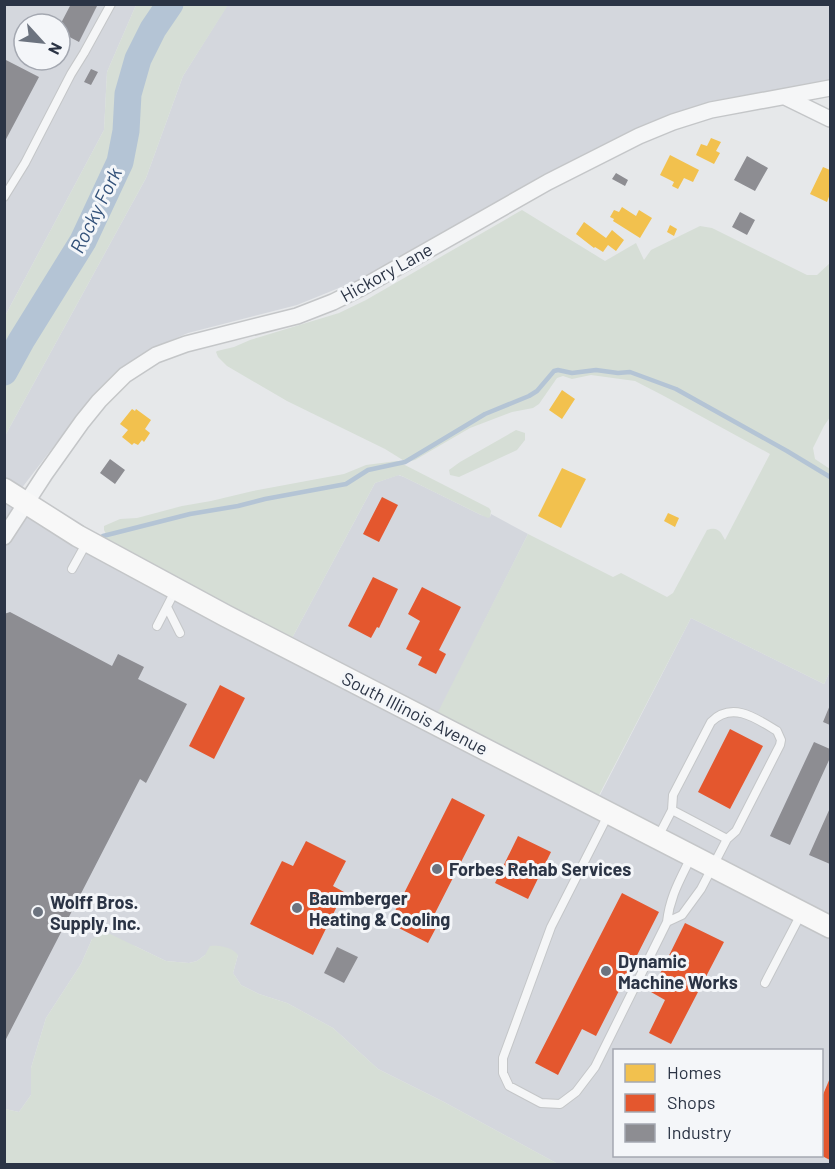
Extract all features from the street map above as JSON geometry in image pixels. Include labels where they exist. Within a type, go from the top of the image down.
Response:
[{"type":"main road","name":"South Illinois Avenue","points":[[4,489],[88,541],[171,599],[609,813],[831,927]]},
{"type":"street","name":"Hickory Lane","points":[[4,537],[82,422],[99,401],[125,375],[156,355],[205,338],[297,316],[347,295],[548,182],[658,128],[711,110],[831,88]]},
{"type":"street","points":[[785,97],[831,119]]},
{"type":"lane","points":[[4,197],[25,163],[71,74],[111,4]]},
{"type":"lane","points":[[72,569],[88,541]]},
{"type":"lane","points":[[157,626],[171,599]]},
{"type":"lane","points":[[171,599],[180,633]]},
{"type":"lane","points":[[657,838],[672,810],[674,795],[711,722],[721,714],[732,711],[741,712],[777,731],[781,740],[780,745],[736,831],[727,839],[701,889],[682,915],[667,922]]},
{"type":"lane","points":[[672,810],[727,839]]},
{"type":"lane","points":[[609,813],[551,927],[503,1058],[503,1072],[509,1086],[541,1103],[560,1104],[576,1092],[595,1067],[667,922],[673,894],[692,856]]},
{"type":"lane","points":[[765,983],[802,913]]},
{"type":"shaded area","points":[[228,4],[830,5],[830,81],[701,105],[646,124],[523,187],[361,279],[297,305],[188,333],[155,347],[123,366],[109,379],[87,403],[21,489],[95,535],[291,640],[375,483],[398,475],[481,515],[490,517],[491,514],[528,534],[437,716],[598,799],[691,618],[824,684],[830,671],[830,1164],[558,1164],[378,1069],[333,1028],[287,1003],[259,994],[241,985],[233,973],[238,955],[205,955],[189,963],[166,961],[135,946],[92,939],[81,964],[46,1018],[31,1068],[31,1095],[19,1112],[5,1109],[5,435],[146,178],[183,76]]},
{"type":"shaded area","points":[[5,5],[136,5],[107,72],[104,130],[5,316]]},
{"type":"shaded area","points":[[136,5],[228,5],[183,76],[146,178],[5,435],[5,316],[104,130],[107,72]]},
{"type":"shaded area","points":[[522,210],[605,261],[636,243],[644,260],[651,250],[700,226],[712,228],[807,275],[817,275],[830,263],[830,417],[813,448],[815,459],[830,469],[830,671],[824,684],[691,618],[597,799],[436,716],[528,534],[613,577],[621,573],[667,597],[673,593],[707,530],[716,529],[725,540],[770,454],[635,381],[591,375],[572,379],[563,376],[557,378],[539,404],[533,408],[512,412],[470,428],[415,460],[406,462],[385,449],[287,401],[227,366],[216,352],[339,313],[366,300]]},
{"type":"shaded area","points":[[516,430],[525,433],[525,440],[517,450],[459,477],[450,475],[449,470],[460,462]]},
{"type":"shaded area","points":[[397,461],[489,508],[490,517],[481,515],[399,475],[375,483],[291,640],[103,540],[106,534],[104,526],[120,519],[137,518],[182,506],[344,474],[366,465]]},
{"type":"shaded area","points":[[106,932],[166,961],[189,963],[205,955],[210,946],[229,948],[238,955],[233,973],[241,985],[259,994],[287,1003],[333,1028],[378,1069],[558,1164],[5,1164],[5,1109],[19,1112],[31,1095],[31,1068],[46,1018],[81,964],[92,939]]},
{"type":"building: Homes","points":[[711,138],[721,142],[716,151],[720,153],[714,164],[696,155],[701,144],[707,146]]},
{"type":"building: Homes","points":[[670,155],[699,170],[693,182],[684,178],[678,189],[672,186],[674,182],[660,175]]},
{"type":"building: Homes","points":[[823,167],[830,170],[830,194],[827,202],[810,194]]},
{"type":"building: Homes","points":[[622,207],[636,216],[639,210],[652,218],[640,238],[610,217],[614,210],[619,212]]},
{"type":"building: Homes","points":[[584,222],[606,238],[612,230],[624,240],[616,251],[608,245],[603,252],[594,248],[576,234]]},
{"type":"building: Homes","points":[[670,225],[677,229],[674,236],[667,232]]},
{"type":"building: Homes","points":[[562,390],[575,399],[562,419],[549,410]]},
{"type":"building: Homes","points":[[132,409],[135,411],[136,409],[151,420],[145,429],[150,433],[144,442],[142,440],[138,445],[134,443],[132,445],[122,437],[128,430],[120,424]]},
{"type":"building: Homes","points":[[562,468],[586,479],[561,528],[538,516]]},
{"type":"building: Homes","points":[[668,513],[679,518],[675,527],[664,521]]},
{"type":"building: Shops","points":[[382,497],[398,505],[379,542],[363,534]]},
{"type":"building: Shops","points":[[373,577],[398,589],[379,628],[377,627],[371,638],[348,626]]},
{"type":"building: Shops","points":[[422,587],[461,607],[439,650],[446,654],[436,674],[418,665],[422,657],[406,649],[420,621],[408,614]]},
{"type":"building: Shops","points":[[220,685],[245,698],[214,759],[189,746]]},
{"type":"building: Shops","points":[[730,729],[763,746],[730,809],[698,792]]},
{"type":"building: Shops","name":"Forbes Rehab Services","points":[[452,798],[485,815],[430,923],[437,926],[428,943],[389,923]]},
{"type":"building: Shops","points":[[518,836],[551,852],[528,899],[495,883]]},
{"type":"building: Shops","name":"Baumberger Heating & Cooling","points":[[306,841],[346,861],[333,886],[344,892],[313,955],[250,924],[282,861],[293,866]]},
{"type":"building: Shops","name":"Dynamic Machine Works","points":[[622,893],[659,912],[596,1036],[582,1029],[558,1075],[535,1063]]},
{"type":"building: Shops","points":[[685,923],[724,942],[671,1044],[649,1033],[665,1000],[651,992]]},
{"type":"building: Shops","points":[[830,1078],[830,1160],[823,1156],[823,1095]]},
{"type":"building: Industry","points":[[71,4],[98,4],[79,42],[72,38],[72,12],[67,12]]},
{"type":"building: Industry","points":[[4,59],[12,63],[12,72],[29,72],[39,77],[4,143]]},
{"type":"building: Industry","points":[[91,69],[98,72],[91,85],[84,82]]},
{"type":"building: Industry","points":[[747,156],[768,168],[755,191],[734,180]]},
{"type":"building: Industry","points":[[616,173],[628,180],[625,186],[612,179]]},
{"type":"building: Industry","points":[[740,212],[755,220],[747,235],[732,227]]},
{"type":"building: Industry","points":[[110,459],[125,470],[115,484],[100,473]]},
{"type":"building: Industry","name":"Wolff Bros. Supply, Inc.","points":[[10,612],[112,666],[118,654],[144,667],[138,679],[187,704],[146,783],[140,779],[4,1043],[4,614]]},
{"type":"building: Industry","points":[[830,705],[830,725],[823,722]]},
{"type":"building: Industry","points":[[814,742],[830,749],[830,758],[790,845],[770,836]]},
{"type":"building: Industry","points":[[830,808],[830,864],[809,855]]},
{"type":"building: Industry","points":[[337,947],[358,957],[344,983],[324,973]]},
{"type":"waterway","name":"Rocky Fork","points":[[4,372],[83,241],[120,162],[126,131],[128,94],[138,59],[153,29],[170,4]]},
{"type":"waterway","points":[[405,462],[485,414],[529,396],[537,391],[554,371],[572,373],[596,370],[630,372],[676,389],[830,477]]},
{"type":"waterway","points":[[103,536],[190,514],[346,484],[368,470],[405,462]]},
{"type":"place","name":"Forbes Rehab Services","points":[[437,869]]},
{"type":"place","name":"Baumberger Heating & Cooling","points":[[297,908]]},
{"type":"place","name":"Wolff Bros. Supply, Inc.","points":[[38,912]]},
{"type":"place","name":"Dynamic Machine Works","points":[[606,971]]}]
